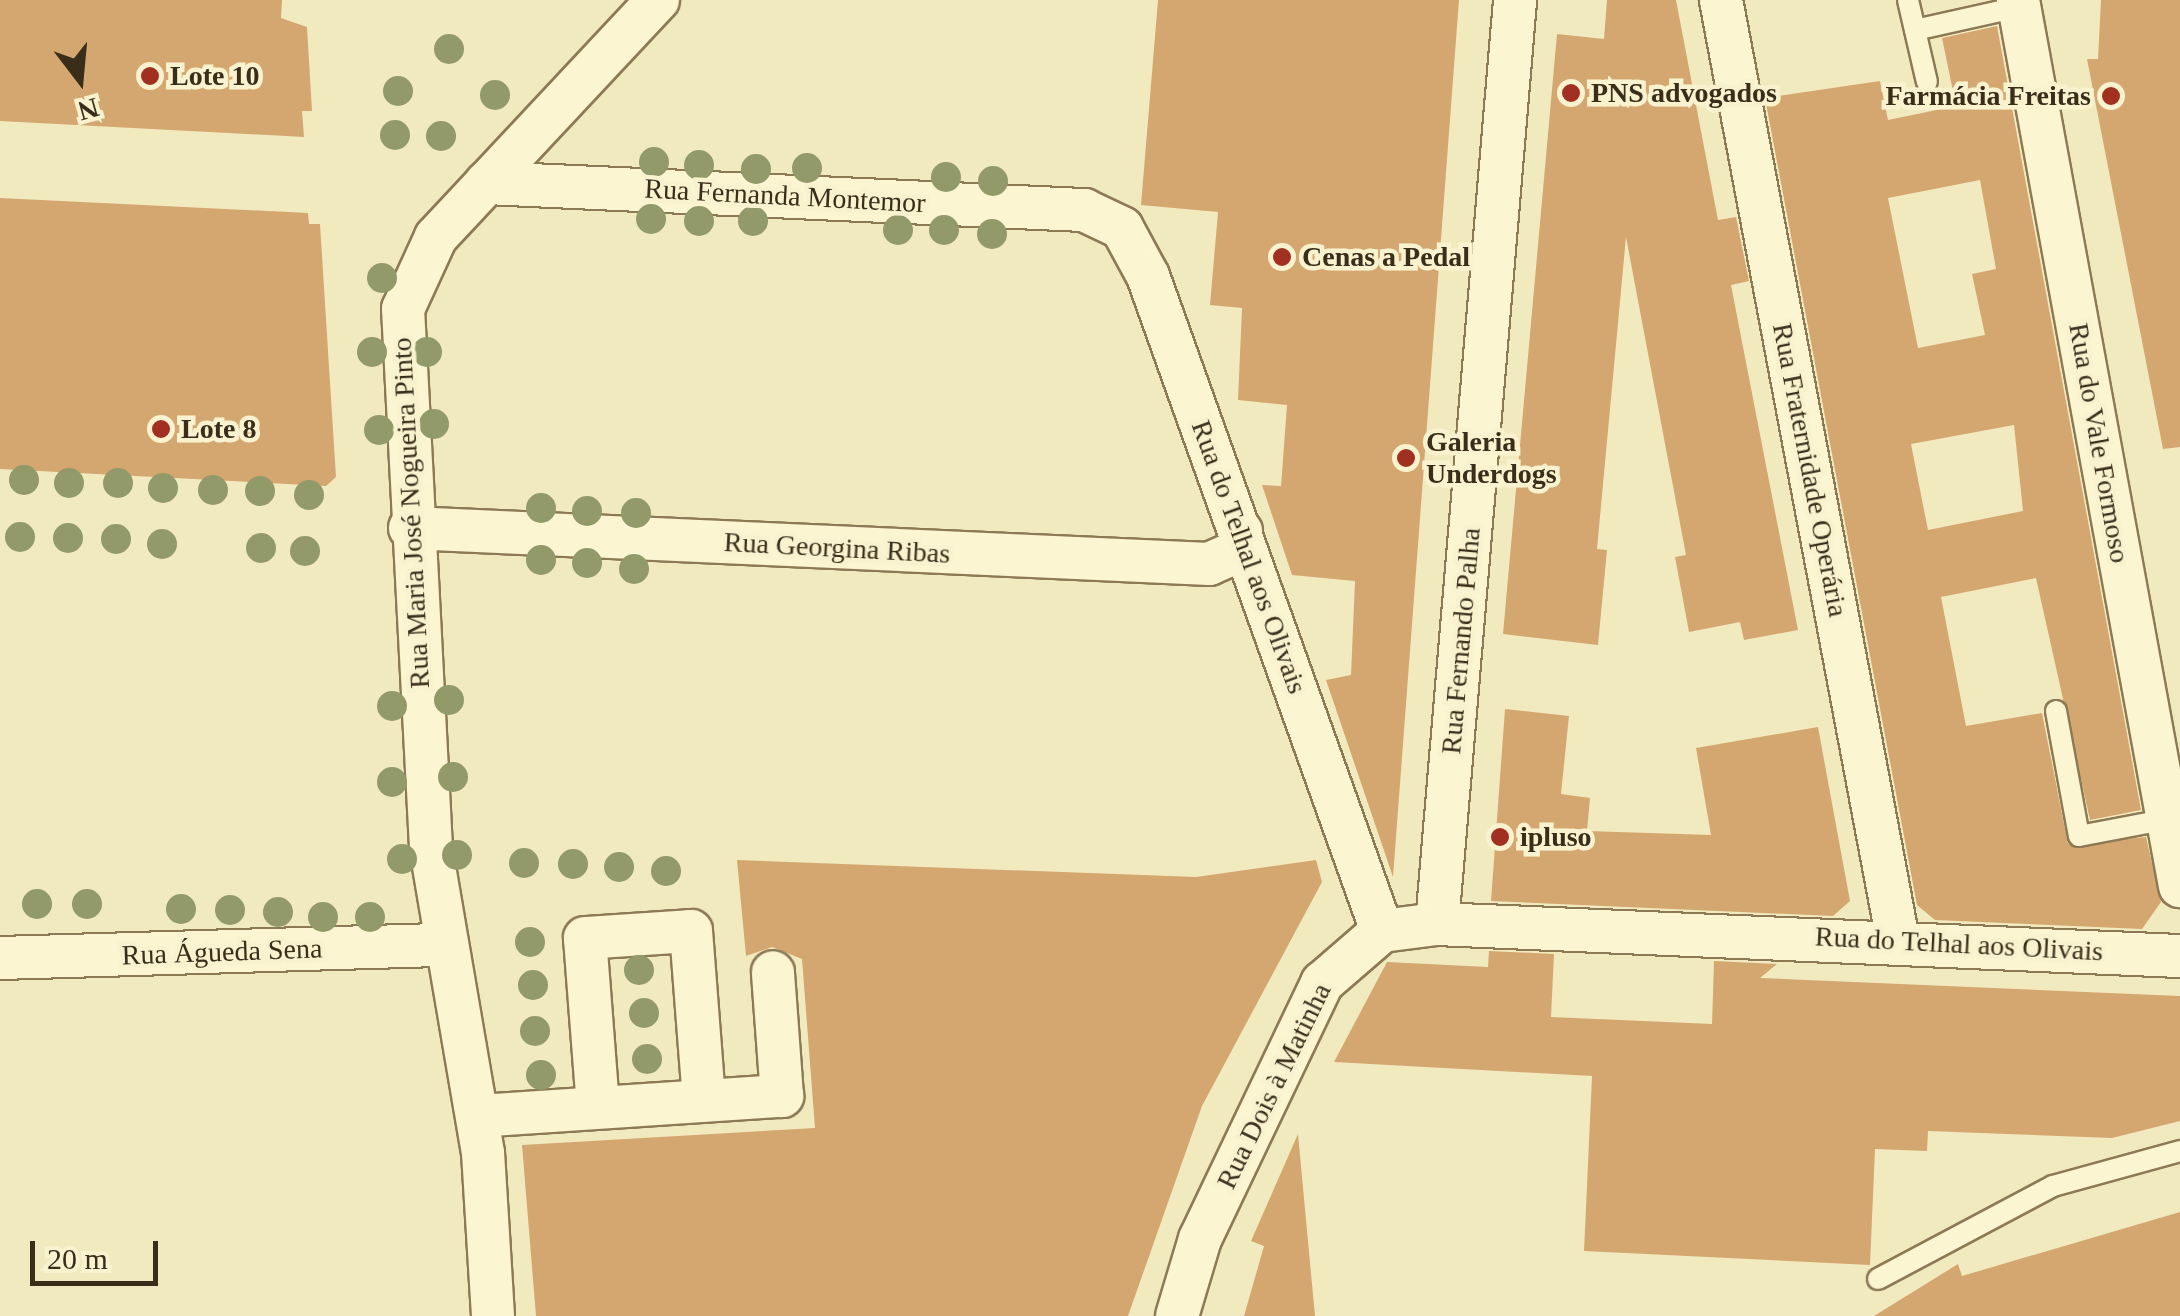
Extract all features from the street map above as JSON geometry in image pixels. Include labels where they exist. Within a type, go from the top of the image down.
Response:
[{"type":"street","name":"Rua Maria José Nogueira Pinto","points":[[493,1316],[478,1116],[444,946],[410,528],[403,309],[436,237],[658,0]]},
{"type":"street","name":"Rua Fernando Palha","points":[[1437,924],[1514,0]]},
{"type":"street","name":"Rua Fraternidade Operária","points":[[1721,0],[1898,940]]},
{"type":"street","name":"Rua do Vale Formoso","points":[[2019,3],[2180,886]]},
{"type":"street","name":"Rua Fernanda Montemor","points":[[486,182],[1084,210]]},
{"type":"street","name":"Rua do Telhal aos Olivais","points":[[1084,210],[1112,220],[1137,247],[1382,931]]},
{"type":"street","name":"Rua Georgina Ribas","points":[[410,528],[1209,564],[1238,551],[1240,531]]},
{"type":"street","points":[[1382,931],[1437,924]]},
{"type":"street","name":"Rua do Telhal aos Olivais","points":[[1437,924],[1898,940],[2180,956]]},
{"type":"street","points":[[598,1107],[585,938],[691,931],[704,1101]]},
{"type":"street","name":"Rua Dois à Matinha","points":[[1177,1316],[1200,1239],[1322,983],[1382,931]]},
{"type":"street","name":"Rua Águeda Sena","points":[[0,958],[444,946]]},
{"type":"street","points":[[478,1116],[782,1096],[773,972]]},
{"type":"lane","points":[[1908,0],[1927,82]]},
{"type":"lane","points":[[1915,30],[2019,3]]},
{"type":"lane","points":[[2056,711],[2079,836],[2168,819]]},
{"type":"lane","points":[[1878,1279],[2053,1186],[2180,1151]]},
{"type":"building","name":"Lote 10","points":[[0,0],[282,0],[281,18],[307,27],[312,111],[302,111],[304,137],[0,121]]},
{"type":"building","points":[[1158,0],[1459,0],[1393,877],[1326,680],[1351,675],[1355,581],[1292,575],[1262,485],[1281,486],[1287,405],[1238,400],[1242,308],[1210,305],[1218,212],[1141,205]]},
{"type":"building","points":[[1607,0],[1676,0],[1718,220],[1736,217],[1749,281],[1731,285],[1798,630],[1744,640],[1740,622],[1689,632],[1675,557],[1686,555],[1626,237],[1597,549],[1607,550],[1598,645],[1503,634],[1557,34],[1604,39]]},
{"type":"building","points":[[2101,0],[2180,0],[2180,447],[2163,449],[2087,59],[2098,59]]},
{"type":"building","points":[[1997,26],[2141,810],[2090,820],[2036,578],[1941,597],[1966,726],[2042,713],[2068,844],[2146,837],[2161,902],[2142,929],[1935,920],[1917,905],[1765,98],[1880,81],[1888,120],[1956,106],[1942,38]],"holes":[[[1980,180],[1996,269],[1972,274],[1985,335],[1918,348],[1888,198]],[[2014,425],[2023,511],[1928,530],[1911,444]]]},
{"type":"building","points":[[0,198],[308,213],[309,224],[320,224],[336,477],[326,486],[0,469]]},
{"type":"building","points":[[1505,709],[1569,716],[1561,794],[1590,798],[1587,831],[1711,835],[1696,748],[1818,727],[1850,901],[1833,916],[1491,901]]},
{"type":"building","points":[[737,860],[1196,877],[1316,860],[1322,882],[1202,1106],[1128,1316],[536,1316],[522,1145],[815,1128],[802,959],[772,947],[746,956]]},
{"type":"building","points":[[1489,951],[1554,954],[1551,1017],[1712,1024],[1714,961],[1777,964],[1760,978],[2180,996],[2180,1121],[2112,1138],[1928,1131],[1927,1151],[1875,1149],[1870,1265],[1584,1251],[1592,1076],[1334,1062],[1387,962],[1488,967]]},
{"type":"building","points":[[1298,1134],[1315,1316],[1244,1316],[1264,1246],[1251,1241]]},
{"type":"building","points":[[2180,1212],[2180,1316],[1874,1316],[1958,1264],[1962,1276]]},
{"type":"place","name":"Lote 10","points":[[150,76]]},
{"type":"place","name":"PNS advogados","points":[[1571,93]]},
{"type":"place","name":"Farmácia Freitas","points":[[2111,96]]},
{"type":"place","name":"Cenas a Pedal","points":[[1282,257]]},
{"type":"place","name":"Lote 8","points":[[161,429]]},
{"type":"place","name":"Galeria Underdogs","points":[[1406,458]]},
{"type":"place","name":"ipluso","points":[[1500,837]]}]
